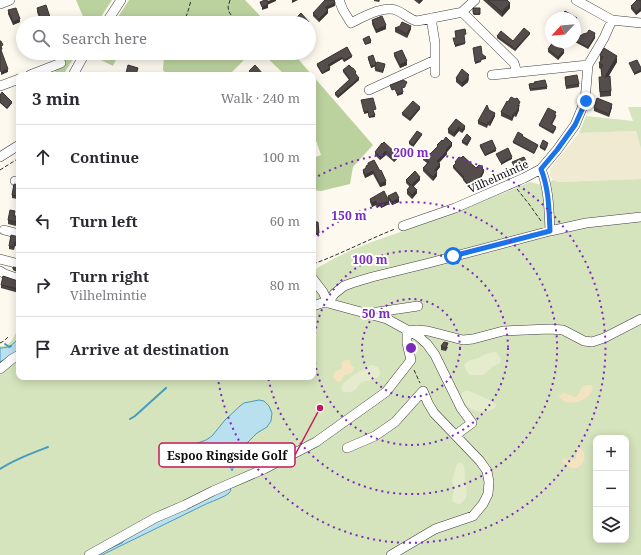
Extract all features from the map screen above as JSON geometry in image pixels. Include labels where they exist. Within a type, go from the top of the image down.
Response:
[{"type":"street","points":[[0,4],[10,0]]},
{"type":"street","points":[[111,16],[121,0]]},
{"type":"street","points":[[339,0],[351,23],[369,14],[392,9],[417,21],[462,12],[475,0]]},
{"type":"street","points":[[576,0],[612,20],[641,23]]},
{"type":"street","points":[[462,12],[514,63],[517,73]]},
{"type":"street","points":[[431,18],[435,43],[435,73]]},
{"type":"street","name":"Vilhelmintie","points":[[403,226],[447,211],[513,183],[541,169],[575,125],[586,101],[588,65],[604,38],[612,20]]},
{"type":"street","points":[[75,72],[82,60]]},
{"type":"street","points":[[369,90],[435,60]]},
{"type":"street","points":[[38,72],[61,63]]},
{"type":"street","points":[[492,75],[588,65]]},
{"type":"street","points":[[0,86],[16,80]]},
{"type":"street","points":[[0,157],[16,147]]},
{"type":"street","points":[[541,169],[545,179],[548,196],[550,231]]},
{"type":"street","points":[[328,303],[334,294],[352,282],[550,231],[586,223],[641,217]]},
{"type":"street","points":[[4,230],[16,233]]},
{"type":"street","points":[[0,259],[16,263]]},
{"type":"street","points":[[0,271],[16,278]]},
{"type":"street","points":[[316,283],[323,292],[328,303]]},
{"type":"street","points":[[316,305],[328,303],[387,319],[418,336],[427,344],[435,355],[461,408],[472,423],[456,436]]},
{"type":"street","points":[[367,313],[418,306]]},
{"type":"street","points":[[407,331],[428,331],[463,340],[504,331],[550,329],[563,330],[584,340],[592,342],[604,338],[641,319]]},
{"type":"street","points":[[89,555],[155,518],[185,505],[213,490],[264,469],[316,442],[386,392],[411,360],[407,343],[407,331]]},
{"type":"street","points":[[0,368],[16,357]]},
{"type":"street","points":[[347,448],[375,436],[395,422],[423,391],[434,413],[480,461],[487,471],[489,482],[488,494],[483,504],[473,516],[435,529],[391,555]]},
{"type":"path","points":[[186,16],[191,0]]},
{"type":"path","points":[[230,0],[228,7],[233,16]]},
{"type":"path","points":[[0,170],[16,160]]},
{"type":"path","points":[[513,183],[543,225],[550,231]]},
{"type":"path","points":[[316,263],[403,226]]},
{"type":"path","points":[[0,343],[4,342],[8,337]]},
{"type":"path","points":[[411,360],[423,391]]},
{"type":"shaded area","points":[[636,131],[641,149],[641,179],[558,182],[553,180],[550,176],[550,169],[579,133]]},
{"type":"green space","points":[[76,0],[112,0],[102,16],[83,16]]},
{"type":"green space","points":[[129,0],[245,0],[260,16],[119,16]]},
{"type":"green space","points":[[64,60],[73,60],[65,72],[56,72],[54,69],[62,65]]},
{"type":"green space","points":[[101,60],[116,60],[113,66]]},
{"type":"green space","points":[[164,60],[244,60],[232,72],[165,72],[163,70]]},
{"type":"green space","points":[[269,60],[299,60],[309,72],[282,72]]},
{"type":"green space","points":[[316,79],[373,145],[353,167],[350,184],[321,191],[316,190],[316,157],[321,155],[316,141]]},
{"type":"green space","points":[[628,107],[641,107],[641,149],[636,131],[579,133],[586,116],[633,121]]},
{"type":"green space","points":[[641,179],[641,555],[0,555],[0,346],[10,343],[16,333],[16,380],[316,380],[316,282],[321,286],[316,278],[316,269],[327,262],[357,248],[495,197],[530,182],[541,185],[553,180],[558,182]]},
{"type":"green space","points":[[496,352],[501,359],[500,363],[492,367],[483,375],[470,375],[466,370],[464,364],[470,360],[488,353]]},
{"type":"green space","points":[[371,365],[379,368],[379,377],[361,382],[356,389],[352,391],[342,391],[342,386],[346,381]]},
{"type":"green space","points":[[466,391],[493,402],[496,404],[495,408],[485,412],[480,412],[470,408],[466,405],[461,395]]},
{"type":"green space","points":[[460,463],[464,466],[467,493],[465,499],[460,504],[452,501],[454,490],[452,481],[457,464]]},
{"type":"sand","points":[[350,360],[354,370],[350,374],[344,375],[341,381],[337,382],[333,377],[336,371],[342,368],[343,361]]},
{"type":"sand","points":[[586,385],[592,385],[592,390],[590,394],[580,401],[573,403],[567,402],[562,400],[559,396],[566,393],[576,397]]},
{"type":"sand","points":[[578,448],[584,453],[581,466],[572,468],[563,463],[562,460],[564,458],[569,460],[575,459],[576,449]]},
{"type":"water","points":[[16,341],[16,354],[0,362],[0,348],[11,346]]},
{"type":"water","points":[[259,400],[264,401],[269,406],[272,413],[271,421],[267,427],[257,433],[243,447],[236,459],[232,471],[223,453],[213,446],[200,448],[186,457],[173,462],[166,460],[160,453],[164,448],[192,445],[206,440],[212,436],[225,420],[240,406],[244,403]]},
{"type":"water","points":[[230,487],[231,490],[227,495],[102,555],[95,555],[122,543],[138,531]]},
{"type":"building","points":[[267,0],[268,4],[262,7],[260,2]]},
{"type":"building","points":[[325,0],[334,0],[335,3],[325,7],[328,10],[319,19],[313,13]]},
{"type":"building","points":[[488,0],[507,0],[510,3],[502,12]]},
{"type":"building","points":[[637,0],[641,0],[641,8],[636,12],[631,6]]},
{"type":"building","points":[[46,5],[50,16],[40,16],[37,8]]},
{"type":"building","points":[[16,8],[19,16],[16,16],[16,21],[13,22],[8,10]]},
{"type":"building","points":[[473,8],[480,8],[480,14],[474,14]]},
{"type":"building","points":[[382,16],[386,25],[376,30],[372,20]]},
{"type":"building","points":[[402,22],[411,26],[407,34],[395,28],[400,26]]},
{"type":"building","points":[[524,28],[530,33],[515,49],[497,36],[501,31],[513,41]]},
{"type":"building","points":[[465,29],[465,43],[455,45],[453,38],[456,38],[455,31]]},
{"type":"building","points":[[589,30],[595,33],[595,36],[588,47],[581,44],[581,35],[587,33]]},
{"type":"building","points":[[369,36],[371,41],[365,44],[363,39]]},
{"type":"building","points":[[0,41],[3,45],[1,46],[1,50],[8,69],[1,72],[0,70]]},
{"type":"building","points":[[481,46],[482,54],[486,57],[481,59],[481,61],[475,62],[473,48]]},
{"type":"building","points":[[347,47],[352,56],[344,60],[342,57],[328,65],[330,68],[322,73],[317,64]]},
{"type":"building","points":[[561,48],[564,50],[558,57],[548,49]]},
{"type":"building","points":[[604,48],[617,56],[605,77],[610,76],[611,91],[600,92],[599,77],[602,77],[601,68],[603,65],[599,63],[603,57],[600,55]]},
{"type":"building","points":[[402,50],[407,61],[400,65],[394,53]]},
{"type":"building","points":[[373,55],[376,64],[377,62],[385,64],[383,71],[375,69],[376,65],[371,66],[368,57]]},
{"type":"building","points":[[637,60],[641,70],[634,73],[629,63]]},
{"type":"building","points":[[128,65],[138,68],[137,72],[126,72]]},
{"type":"building","points":[[255,65],[261,72],[250,72],[249,71]]},
{"type":"building","points":[[349,65],[353,68],[359,78],[338,96],[335,93],[350,79],[343,70]]},
{"type":"building","points":[[462,69],[469,75],[467,77],[468,78],[462,83],[456,78]]},
{"type":"building","points":[[577,75],[579,84],[566,86],[565,77]]},
{"type":"building","points":[[403,80],[407,82],[405,87],[402,88],[403,92],[397,94],[395,89],[392,90],[390,85]]},
{"type":"building","points":[[545,80],[547,87],[530,89],[529,84]]},
{"type":"building","points":[[2,92],[12,102],[7,108],[0,102],[0,95]]},
{"type":"building","points":[[511,97],[515,99],[517,98],[520,102],[516,113],[514,113],[512,118],[501,112]]},
{"type":"building","points":[[373,98],[376,109],[373,110],[375,115],[369,117],[368,111],[364,112],[361,100]]},
{"type":"building","points":[[597,98],[612,104],[609,114],[594,108]]},
{"type":"building","points":[[413,101],[420,107],[410,119],[402,113]]},
{"type":"building","points":[[487,105],[489,110],[495,113],[487,125],[478,121]]},
{"type":"building","points":[[548,108],[556,112],[551,124],[556,127],[553,132],[539,125]]},
{"type":"building","points":[[456,119],[465,126],[462,130],[459,127],[454,133],[448,129]]},
{"type":"building","points":[[417,131],[422,134],[413,145],[409,142]]},
{"type":"building","points":[[518,132],[538,145],[534,153],[513,142]]},
{"type":"building","points":[[467,134],[471,138],[467,144],[462,141]]},
{"type":"building","points":[[446,137],[452,143],[446,150],[447,151],[437,161],[440,164],[435,170],[437,172],[433,177],[423,168],[429,162],[423,156],[428,152],[430,154]]},
{"type":"building","points":[[492,140],[496,149],[485,155],[480,145]]},
{"type":"building","points":[[543,140],[548,143],[545,149],[540,147]]},
{"type":"building","points":[[384,142],[398,155],[394,159],[386,151],[380,157],[375,152]]},
{"type":"building","points":[[508,148],[512,157],[501,163],[496,154]]},
{"type":"building","points":[[463,156],[476,168],[479,165],[483,167],[482,168],[484,170],[480,177],[470,185],[470,183],[468,184],[463,178],[464,177],[453,166],[459,157],[461,158]]},
{"type":"building","points":[[524,157],[527,163],[521,166],[523,169],[517,172],[512,162]]},
{"type":"building","points":[[374,160],[386,181],[380,184],[373,171],[365,175],[363,170],[366,168],[368,163]]},
{"type":"building","points":[[415,171],[420,177],[412,185],[417,190],[412,195],[407,190],[411,185],[406,180]]},
{"type":"building","points":[[14,184],[16,184],[16,196],[12,195]]},
{"type":"building","points":[[384,191],[389,201],[377,205],[376,201],[372,203],[370,199]]},
{"type":"building","points":[[396,192],[399,198],[392,202],[388,196]]},
{"type":"building","points":[[10,210],[15,211],[14,216],[16,216],[16,222],[8,220]]},
{"type":"building","points":[[316,222],[318,222],[319,233],[316,234]]},
{"type":"building","points":[[11,235],[16,236],[14,247],[9,246]]},
{"type":"building","points":[[3,276],[16,280],[16,288],[1,285]]},
{"type":"building","points":[[444,342],[448,343],[446,348],[441,346]]},
{"type":"waterway","points":[[5,344],[9,347],[11,346]]},
{"type":"waterway","points":[[130,419],[166,388]]},
{"type":"waterway","points":[[0,469],[18,459],[48,447]]},
{"type":"place","name":"Espoo Ringside Golf","points":[[320,408]]},
{"type":"route","points":[[453,256],[550,231],[548,196],[545,179],[541,169],[575,125],[586,101]]}]
